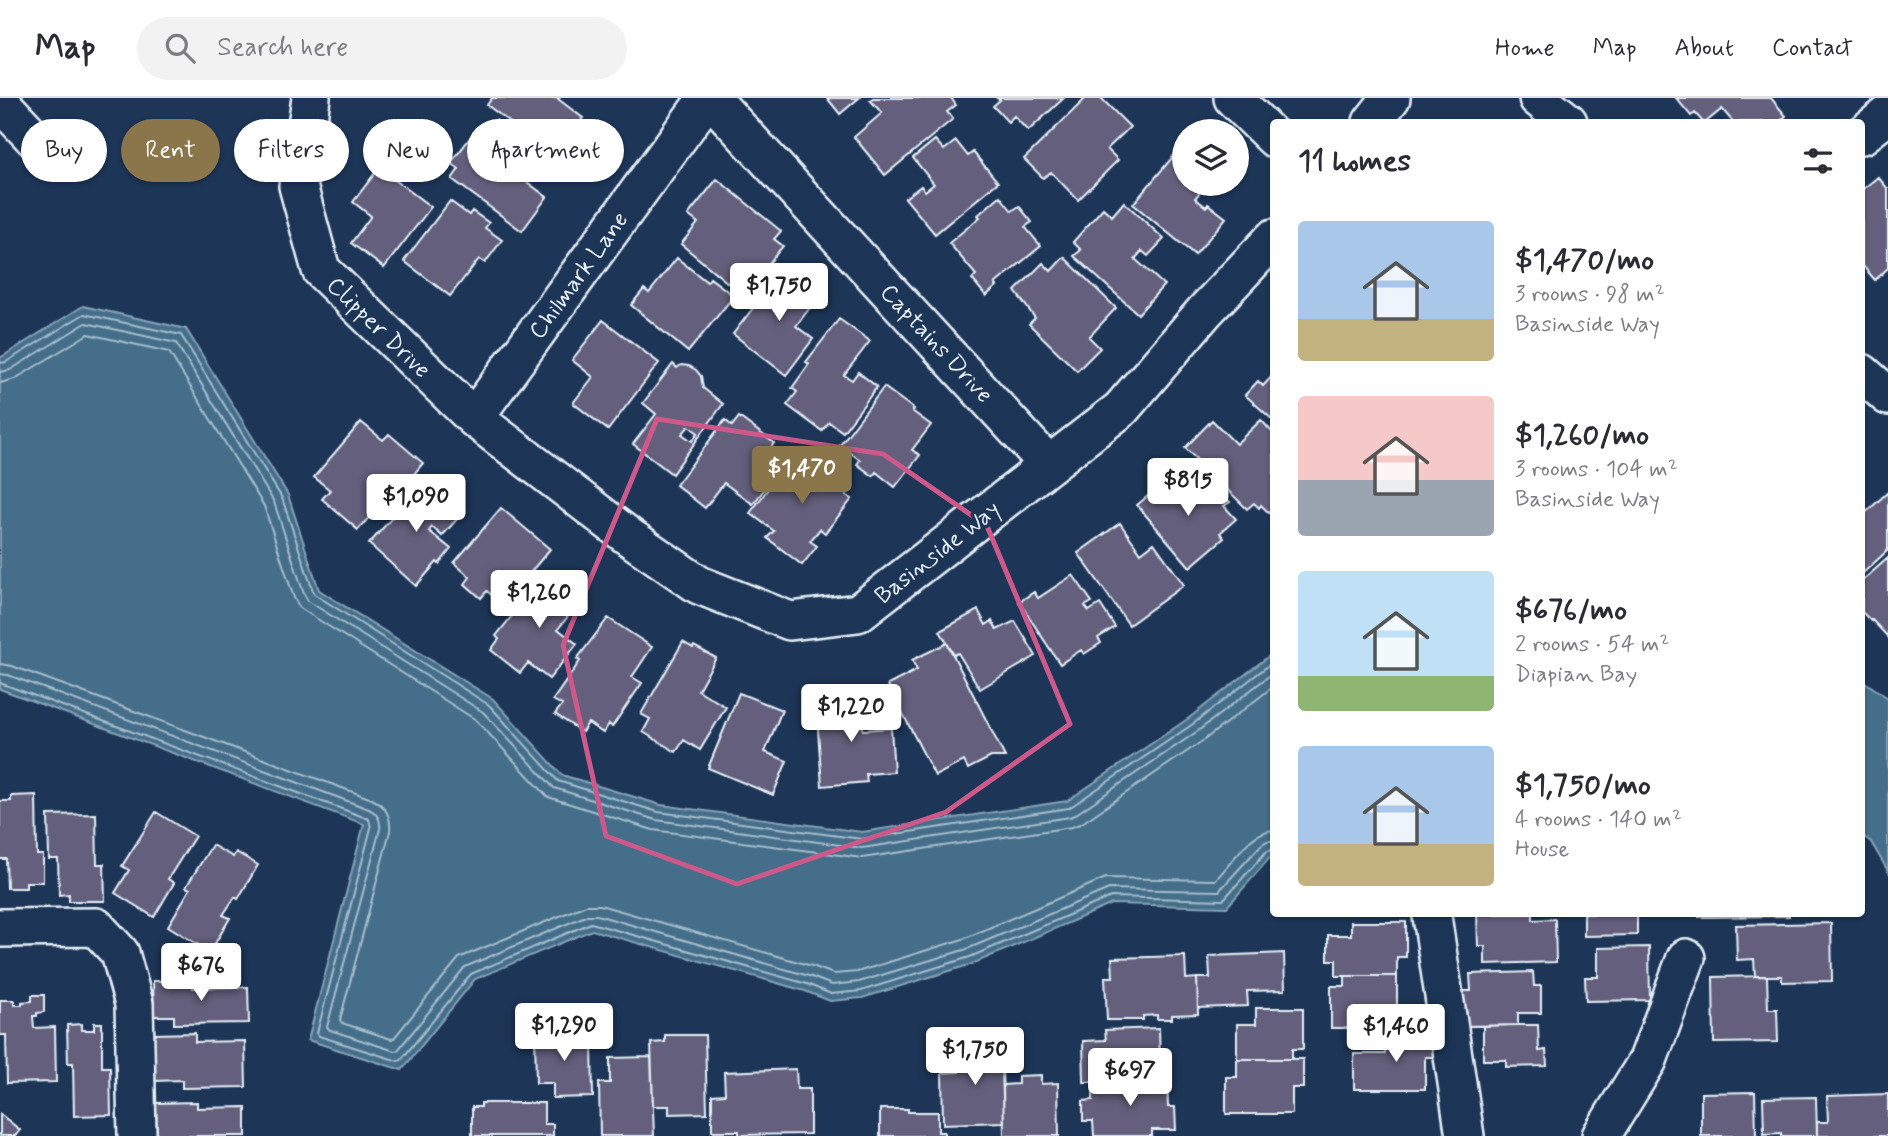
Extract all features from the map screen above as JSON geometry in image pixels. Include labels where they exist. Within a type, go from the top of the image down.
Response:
[{"type":"street","name":"Clipper Drive","points":[[310,98],[298,186],[321,270],[474,418]]},
{"type":"street","name":"Chilmark Lane","points":[[474,418],[709,98]]},
{"type":"street","name":"Captains Drive","points":[[709,98],[1049,465]]},
{"type":"street","points":[[1233,98],[1270,134]]},
{"type":"street","points":[[1374,119],[1391,98]]},
{"type":"street","points":[[1538,98],[1564,119]]},
{"type":"street","points":[[0,102],[21,124]]},
{"type":"street","points":[[1865,133],[1888,115]]},
{"type":"street","name":"Basinside Way","points":[[474,418],[628,536],[699,585],[790,621],[858,613],[1121,409],[1205,311],[1270,242]]},
{"type":"street","points":[[1865,376],[1888,396]]},
{"type":"street","points":[[1432,917],[1465,1136]]},
{"type":"street","points":[[0,928],[96,927],[120,953],[134,1004],[137,1136]]},
{"type":"street","points":[[1601,1136],[1648,1060],[1686,958]]},
{"type":"highlighted area","points":[[657,419],[883,454],[987,526],[1070,724],[946,812],[737,884],[606,836],[563,645]]},
{"type":"water","points":[[83,306],[186,329],[288,495],[319,590],[493,699],[562,775],[661,805],[862,832],[1067,801],[1189,718],[1270,655],[1270,858],[1227,907],[1112,904],[972,964],[862,998],[830,1001],[805,991],[592,930],[475,979],[402,1070],[308,1040],[364,824],[0,689],[0,358]]},
{"type":"water","points":[[1865,682],[1888,698],[1888,871],[1871,842],[1865,837]]},
{"type":"building","points":[[492,98],[559,98],[583,118],[505,119],[487,105]]},
{"type":"building","points":[[827,98],[859,98],[840,114]]},
{"type":"building","points":[[951,98],[956,105],[947,112],[953,119],[885,175],[854,137],[882,113],[870,100]]},
{"type":"building","points":[[997,98],[1064,98],[1028,131],[1014,116],[1008,122],[993,106],[1000,100]]},
{"type":"building","points":[[1086,98],[1101,98],[1130,127],[1107,149],[1118,160],[1078,200],[1051,172],[1043,178],[1024,159]]},
{"type":"building","points":[[1676,98],[1771,98],[1786,116],[1782,119],[1730,119],[1722,109],[1710,119],[1700,119],[1695,113],[1691,116]]},
{"type":"building","points":[[935,140],[944,150],[956,141],[968,156],[973,152],[998,182],[935,234],[905,198],[921,186],[925,191],[934,184],[913,158]]},
{"type":"building","points":[[467,142],[467,182],[527,182],[547,197],[522,231],[453,180],[459,169],[453,164],[453,160]]},
{"type":"building","points":[[1172,158],[1172,196],[1197,196],[1195,198],[1206,207],[1208,204],[1226,218],[1195,255],[1133,204]]},
{"type":"building","points":[[1878,177],[1888,189],[1888,268],[1875,280],[1865,268],[1865,188]]},
{"type":"building","points":[[717,179],[781,231],[774,239],[783,246],[756,279],[747,272],[734,288],[681,244],[698,223],[688,215]]},
{"type":"building","points":[[368,182],[398,182],[431,207],[384,268],[351,243],[371,216],[353,202]]},
{"type":"building","points":[[1000,196],[1012,211],[1019,206],[1032,222],[1025,227],[1041,246],[995,284],[997,286],[986,296],[972,279],[976,275],[949,243]]},
{"type":"building","points":[[450,201],[469,215],[472,211],[489,223],[485,228],[502,240],[485,263],[479,259],[450,296],[404,261]]},
{"type":"building","points":[[1124,202],[1164,239],[1148,256],[1142,251],[1135,259],[1164,285],[1138,314],[1074,256],[1081,250],[1073,242],[1103,208],[1112,216]]},
{"type":"building","points":[[1064,257],[1116,308],[1089,337],[1100,348],[1077,371],[1029,324],[1035,318],[1015,291],[1043,263],[1051,271]]},
{"type":"building","points":[[677,258],[707,282],[710,278],[734,296],[688,352],[631,305],[644,289],[649,293]]},
{"type":"building","points":[[783,269],[819,296],[796,326],[813,339],[786,375],[733,334]]},
{"type":"building","points":[[839,319],[870,341],[844,375],[852,380],[858,372],[877,387],[843,432],[829,422],[822,431],[787,405],[797,392],[792,388],[809,364],[806,362]]},
{"type":"building","points":[[603,320],[659,363],[608,430],[573,403],[593,377],[572,360]]},
{"type":"building","points":[[673,364],[677,368],[681,365],[696,370],[701,376],[703,388],[723,404],[672,474],[633,444],[656,414],[643,403]],"holes":[[[689,426],[698,433],[692,441],[682,434]]]},
{"type":"building","points":[[1270,378],[1270,417],[1245,395],[1258,381],[1263,386]]},
{"type":"building","points":[[884,387],[931,425],[912,450],[920,455],[895,487],[876,472],[873,476],[857,464],[860,460],[840,445]]},
{"type":"building","points":[[739,417],[774,443],[768,452],[784,464],[753,504],[724,483],[705,508],[676,485],[725,420],[732,426]]},
{"type":"building","points":[[1212,420],[1236,444],[1261,420],[1270,430],[1270,514],[1261,505],[1259,508],[1254,503],[1247,509],[1185,448]]},
{"type":"building","points":[[361,422],[383,440],[389,434],[423,463],[391,502],[386,498],[358,530],[322,499],[330,490],[314,477]]},
{"type":"building","points":[[842,451],[850,458],[843,467],[835,460]]},
{"type":"building","points":[[793,456],[808,467],[815,459],[852,487],[846,495],[852,499],[825,533],[820,529],[810,541],[817,546],[802,565],[767,538],[774,531],[750,513]]},
{"type":"building","points":[[1173,475],[1184,489],[1177,495],[1185,504],[1212,482],[1230,502],[1224,506],[1236,519],[1220,533],[1224,538],[1190,567],[1137,505]]},
{"type":"building","points":[[421,480],[451,505],[448,509],[458,518],[442,536],[432,527],[429,531],[451,549],[416,586],[369,544]]},
{"type":"building","points":[[1888,492],[1888,550],[1865,571],[1865,513]]},
{"type":"building","points":[[501,508],[550,549],[503,605],[487,591],[481,598],[465,584],[470,577],[454,563]]},
{"type":"building","points":[[1120,523],[1141,553],[1154,543],[1184,585],[1129,625],[1078,553]]},
{"type":"building","points":[[1888,558],[1888,637],[1865,615],[1865,578]]},
{"type":"building","points":[[546,573],[581,600],[558,629],[577,644],[549,679],[528,663],[520,673],[491,650],[499,639],[496,636]]},
{"type":"building","points":[[1073,575],[1092,602],[1085,606],[1089,611],[1100,604],[1115,627],[1098,638],[1101,643],[1084,654],[1081,650],[1060,664],[1019,602],[1034,592],[1038,598]]},
{"type":"building","points":[[978,610],[986,625],[992,621],[997,630],[1015,621],[1036,656],[980,689],[958,653],[954,655],[940,631]]},
{"type":"building","points":[[608,618],[652,647],[632,677],[642,683],[612,727],[609,724],[603,733],[588,723],[582,732],[555,714],[562,705],[553,700],[580,661],[577,659]]},
{"type":"building","points":[[683,642],[716,658],[698,690],[726,707],[700,750],[684,740],[676,752],[643,732],[650,719],[641,714]]},
{"type":"building","points":[[947,643],[1005,757],[991,757],[968,769],[964,761],[935,776],[888,685],[917,670],[912,660]]},
{"type":"building","points":[[739,693],[782,710],[765,752],[787,761],[773,795],[708,768]]},
{"type":"building","points":[[861,699],[863,730],[891,728],[894,772],[866,774],[867,782],[822,786],[816,702]]},
{"type":"building","points":[[36,795],[37,855],[43,855],[43,882],[26,882],[26,888],[7,888],[6,859],[0,859],[0,801],[11,801],[11,796]]},
{"type":"building","points":[[156,812],[195,836],[168,879],[174,883],[154,917],[115,893],[129,870],[122,866]]},
{"type":"building","points":[[96,814],[97,864],[104,864],[105,901],[69,901],[69,894],[59,895],[58,859],[49,859],[48,815]]},
{"type":"building","points":[[212,845],[233,857],[236,852],[258,865],[238,899],[235,897],[223,915],[230,918],[210,952],[168,926],[190,889],[186,887]]},
{"type":"building","points":[[1477,917],[1555,919],[1556,962],[1485,964],[1485,946],[1478,946]]},
{"type":"building","points":[[1584,917],[1637,917],[1637,935],[1584,936]]},
{"type":"building","points":[[1351,922],[1406,922],[1406,957],[1397,957],[1397,976],[1336,976],[1336,960],[1328,960],[1328,935],[1351,935]]},
{"type":"building","points":[[1831,923],[1832,981],[1782,982],[1782,976],[1755,976],[1754,959],[1737,960],[1736,925]]},
{"type":"building","points":[[1649,947],[1650,1000],[1586,1001],[1585,977],[1598,977],[1598,948]]},
{"type":"building","points":[[1284,953],[1285,990],[1247,991],[1248,1006],[1198,1008],[1197,978],[1210,978],[1209,956]]},
{"type":"building","points":[[1185,956],[1186,979],[1197,978],[1198,1014],[1172,1015],[1172,1019],[1157,1019],[1157,1015],[1143,1016],[1143,1020],[1107,1020],[1105,977],[1113,977],[1112,958]]},
{"type":"building","points":[[1533,972],[1534,986],[1541,986],[1541,1013],[1518,1013],[1518,1025],[1464,1026],[1463,991],[1471,991],[1470,974]]},
{"type":"building","points":[[1345,976],[1397,976],[1397,1013],[1383,1013],[1383,1028],[1331,1028],[1331,986],[1345,986]]},
{"type":"building","points":[[1767,976],[1768,1009],[1777,1009],[1778,1042],[1714,1043],[1713,977]]},
{"type":"building","points":[[153,981],[193,981],[193,988],[248,987],[249,1023],[174,1024],[174,1016],[154,1016]]},
{"type":"building","points":[[32,995],[44,995],[44,1012],[33,1016],[34,1028],[55,1027],[56,1082],[7,1083],[6,1035],[0,1035],[0,1000],[14,1000],[14,1005],[22,1005],[22,1002],[32,1001]]},
{"type":"building","points":[[1256,1008],[1303,1008],[1303,1049],[1292,1049],[1292,1059],[1237,1059],[1237,1024],[1256,1024]]},
{"type":"building","points":[[94,1023],[102,1023],[102,1067],[110,1067],[111,1115],[74,1116],[73,1063],[68,1063],[67,1025],[82,1024],[82,1030],[94,1030]]},
{"type":"building","points":[[1538,1025],[1539,1051],[1546,1050],[1547,1066],[1506,1067],[1506,1060],[1483,1060],[1483,1026]]},
{"type":"building","points":[[1159,1028],[1160,1062],[1150,1063],[1151,1080],[1084,1082],[1083,1041],[1106,1040],[1105,1030]]},
{"type":"building","points":[[579,1030],[579,1044],[592,1044],[593,1097],[553,1098],[553,1083],[536,1083],[535,1031]]},
{"type":"building","points":[[195,1033],[195,1042],[245,1041],[246,1087],[182,1088],[182,1080],[155,1081],[154,1034]]},
{"type":"building","points":[[665,1035],[705,1035],[707,1113],[669,1114],[669,1106],[653,1106],[651,1043],[665,1042]]},
{"type":"building","points":[[1382,1035],[1436,1035],[1436,1057],[1425,1057],[1425,1089],[1354,1089],[1354,1054],[1385,1054]]},
{"type":"building","points":[[1001,1044],[1004,1122],[943,1124],[942,1073],[959,1072],[958,1045]]},
{"type":"building","points":[[651,1057],[654,1136],[600,1136],[599,1083],[610,1083],[610,1058]]},
{"type":"building","points":[[1237,1059],[1303,1059],[1303,1088],[1292,1088],[1292,1114],[1226,1114],[1226,1077],[1237,1077]]},
{"type":"building","points":[[796,1069],[797,1089],[810,1089],[810,1134],[739,1135],[739,1131],[712,1131],[712,1095],[725,1094],[724,1072]]},
{"type":"building","points":[[1041,1075],[1041,1084],[1058,1083],[1059,1136],[1004,1136],[1003,1085],[1018,1084],[1018,1076]]},
{"type":"building","points":[[1167,1080],[1168,1107],[1175,1107],[1176,1130],[1152,1130],[1152,1136],[1094,1136],[1093,1121],[1083,1121],[1083,1101],[1093,1100],[1093,1082]]},
{"type":"building","points":[[1755,1092],[1756,1136],[1701,1136],[1701,1093]]},
{"type":"building","points":[[1888,1094],[1888,1136],[1817,1136],[1817,1122],[1828,1122],[1827,1096]]},
{"type":"building","points":[[1816,1097],[1817,1136],[1764,1134],[1763,1098]]},
{"type":"building","points":[[197,1102],[197,1108],[246,1107],[246,1136],[157,1136],[156,1103]]},
{"type":"building","points":[[481,1103],[544,1103],[544,1124],[553,1124],[553,1136],[472,1136],[472,1107],[481,1107]]},
{"type":"building","points":[[880,1109],[938,1112],[938,1132],[944,1132],[944,1136],[880,1136]]},
{"type":"building","points":[[0,1114],[20,1130],[15,1136],[0,1136]]}]
